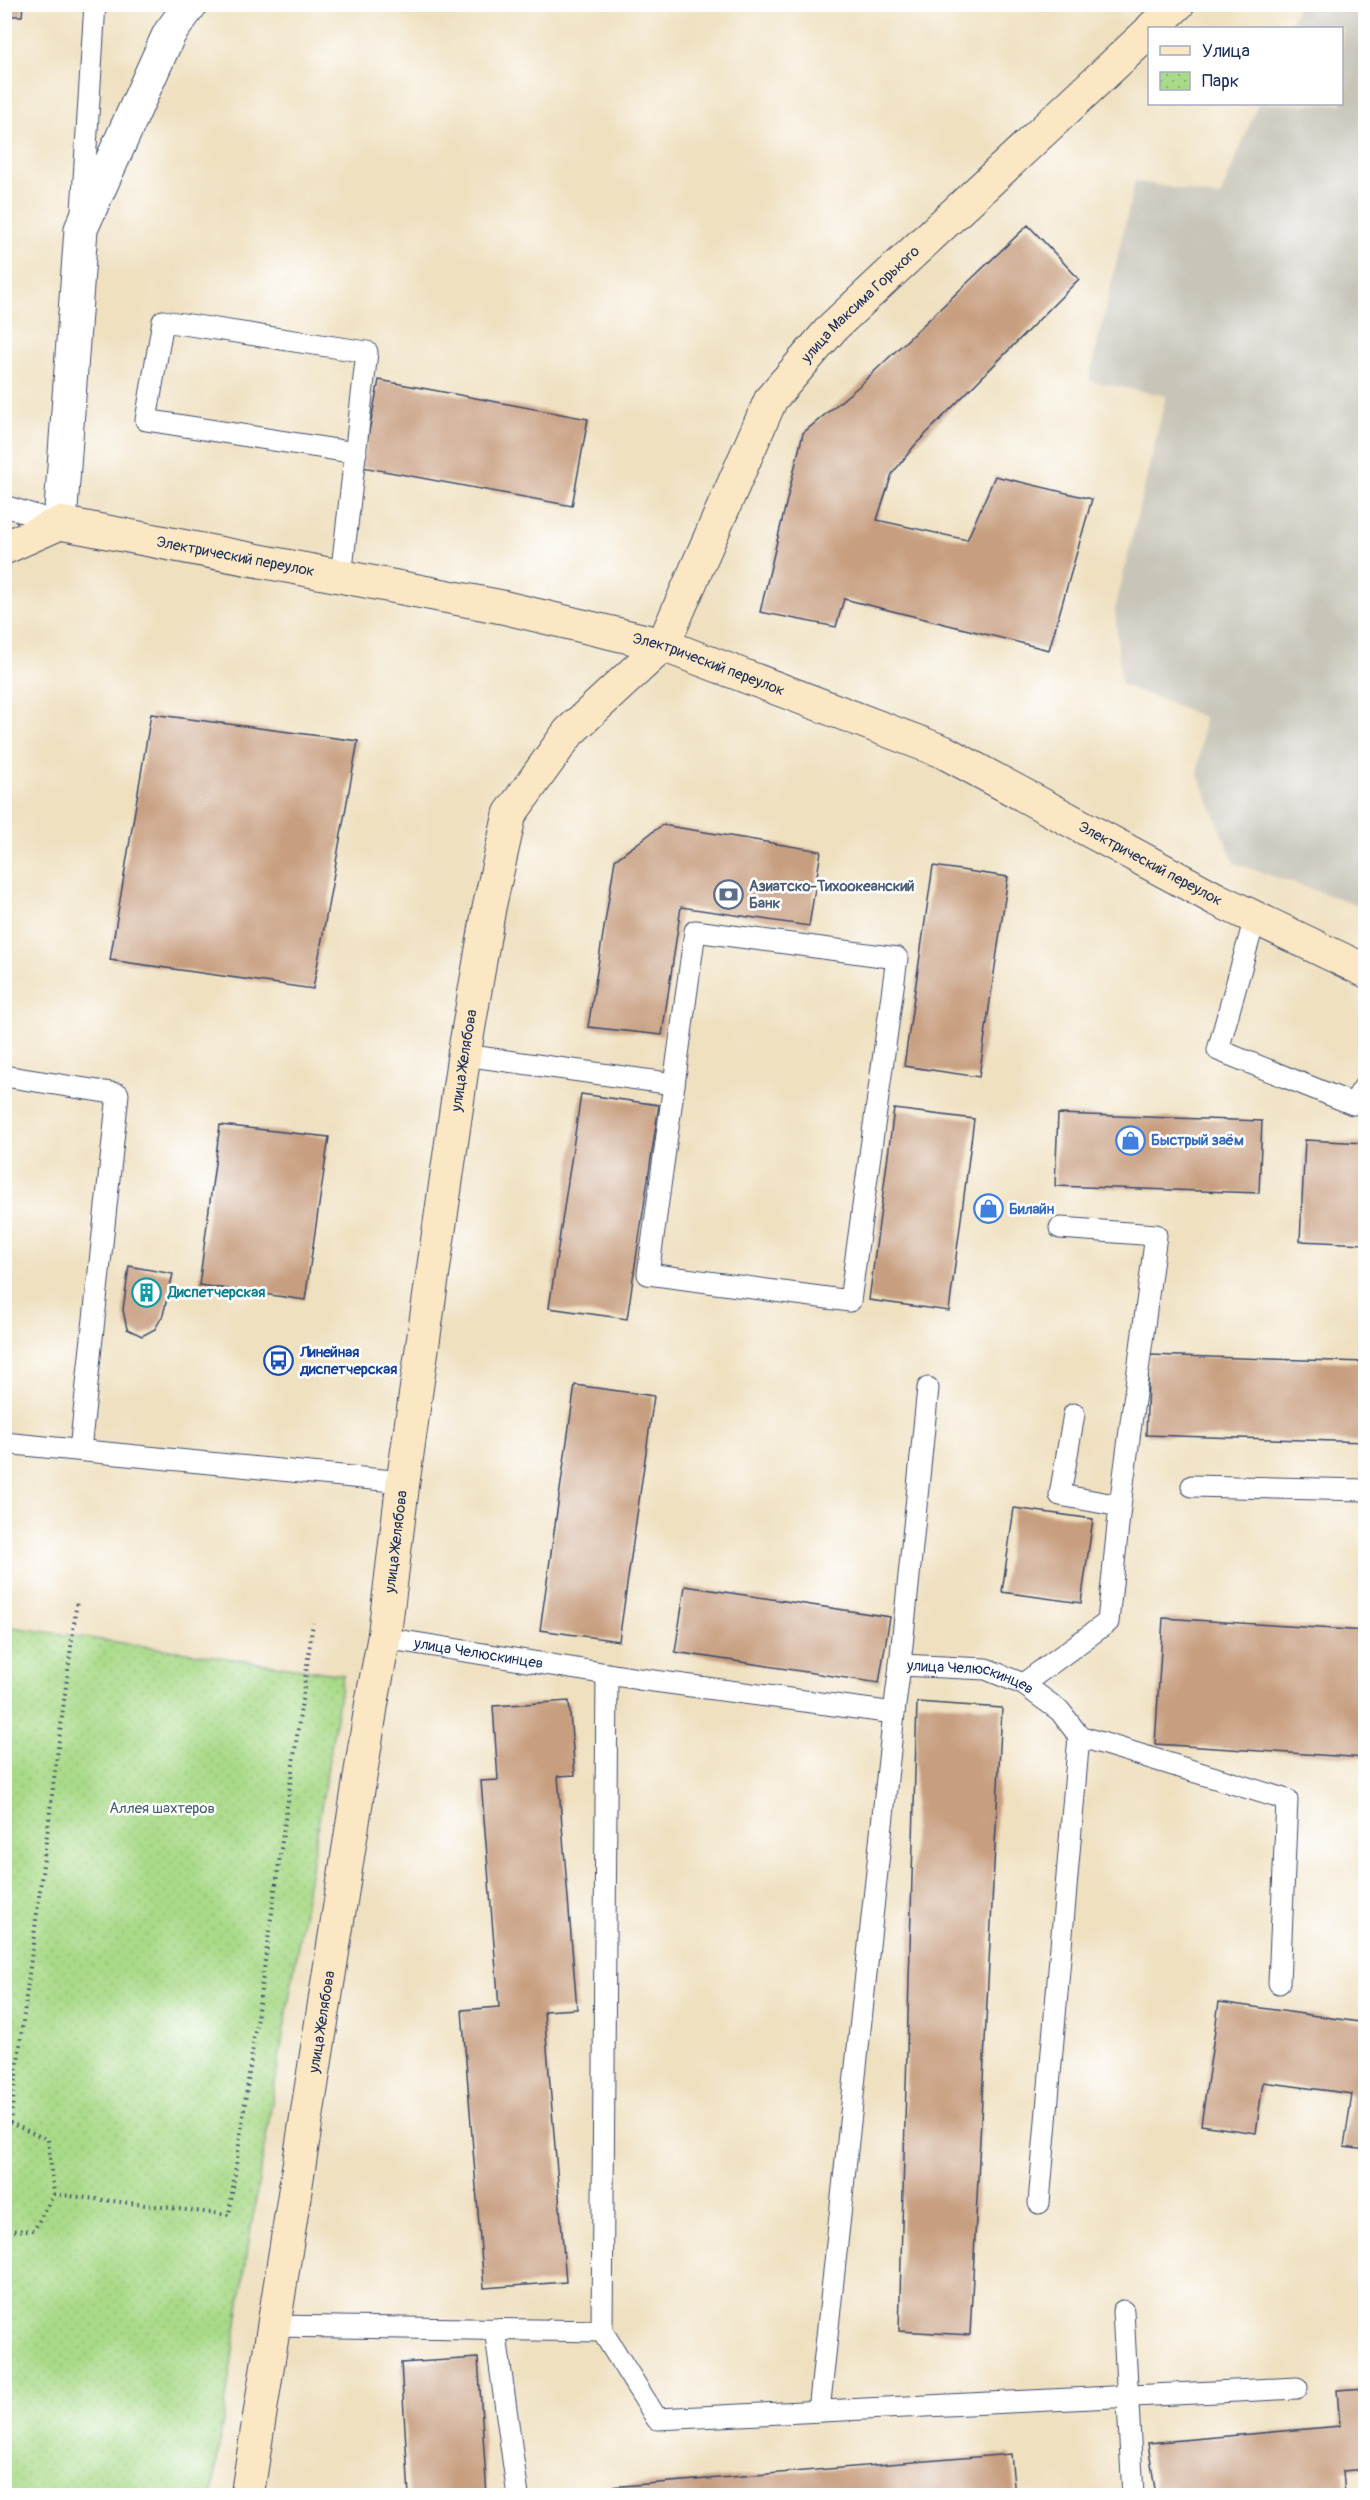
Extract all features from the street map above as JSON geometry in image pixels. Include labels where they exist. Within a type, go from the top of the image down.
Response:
[{"type":"street","points":[[4,548],[60,524],[81,229],[169,34],[191,4]]},
{"type":"street","name":"улица Максима Горького","points":[[1154,27],[1178,4]]},
{"type":"street","name":"улица Максима Горького","points":[[663,645],[771,399],[833,327],[1148,33]]},
{"type":"street","name":"Электрический переулок","points":[[60,524],[502,607],[663,645],[944,752],[1216,899],[1365,971]]},
{"type":"street","name":"улица Желябова","points":[[247,2496],[372,1701],[384,1638],[403,1482],[464,1055],[489,908],[510,814],[569,732],[663,645]]},
{"type":"lane","points":[[81,229],[95,4]]},
{"type":"lane","points":[[341,577],[356,453],[367,352],[163,321],[146,420],[356,453]]},
{"type":"lane","points":[[4,506],[60,524]]},
{"type":"lane","points":[[1255,918],[1218,1050],[1353,1104],[1365,1084]]},
{"type":"lane","points":[[695,931],[897,958],[850,1301],[648,1274],[674,1084],[695,931]]},
{"type":"lane","points":[[464,1055],[674,1084]]},
{"type":"lane","points":[[4,1076],[118,1094],[80,1450]]},
{"type":"lane","points":[[1023,1684],[1108,1622],[1120,1506],[1156,1235],[1060,1228]]},
{"type":"lane","points":[[900,1665],[928,1388]]},
{"type":"lane","points":[[1074,1413],[1060,1495],[1120,1506]]},
{"type":"lane","points":[[4,1443],[403,1482]]},
{"type":"lane","points":[[1192,1486],[1365,1490]]},
{"type":"lane","name":"улица Челюскинцев","points":[[384,1638],[607,1674],[894,1713],[900,1665],[986,1669],[1023,1684],[1060,1711],[1079,1736]]},
{"type":"lane","points":[[607,1674],[602,2331],[657,2419],[1297,2388]]},
{"type":"lane","points":[[819,2411],[894,1713]]},
{"type":"lane","points":[[1040,2202],[1079,1736],[1287,1800],[1279,1983]]},
{"type":"lane","points":[[1123,2311],[1133,2496]]},
{"type":"lane","points":[[274,2326],[602,2331]]},
{"type":"lane","points":[[495,2329],[518,2496]]},
{"type":"path","points":[[10,2123],[77,1600]]},
{"type":"path","points":[[54,2194],[229,2215],[312,1623]]},
{"type":"path","points":[[4,2125],[10,2123],[48,2140],[54,2194],[34,2230],[4,2231]]},
{"type":"shaded area","points":[[1298,5],[1365,5],[1365,907],[1234,863],[1198,774],[1204,717],[1121,684],[1115,610],[1166,396],[1089,381],[1135,181],[1220,197],[1258,105],[1343,105],[1343,27],[1288,27]]},
{"type":"green space","name":"Аллея шахтеров","points":[[5,1626],[343,1675],[250,2234],[212,2495],[5,2495]]},
{"type":"building","points":[[4,4],[23,4],[22,16],[4,16]]},
{"type":"building","points":[[1028,225],[1079,279],[915,445],[892,474],[877,520],[967,540],[995,476],[1092,499],[1049,650],[844,599],[836,627],[760,612],[803,433],[859,386]]},
{"type":"building","points":[[379,380],[588,419],[572,506],[362,467]]},
{"type":"building","points":[[151,714],[358,741],[313,989],[110,960]]},
{"type":"building","points":[[662,825],[821,851],[809,926],[681,907],[662,1035],[588,1027],[615,860]]},
{"type":"building","points":[[933,866],[1008,877],[979,1077],[904,1066]]},
{"type":"building","points":[[581,1094],[659,1105],[627,1319],[549,1308]]},
{"type":"building","points":[[894,1109],[974,1119],[949,1311],[869,1300]]},
{"type":"building","points":[[1058,1114],[1262,1121],[1259,1193],[1055,1186]]},
{"type":"building","points":[[220,1125],[329,1137],[305,1300],[199,1285]]},
{"type":"building","points":[[1305,1140],[1366,1143],[1366,1244],[1300,1241]]},
{"type":"building","name":"Диспетчерская","points":[[129,1266],[173,1274],[163,1315],[155,1329],[142,1336],[127,1329],[123,1310]]},
{"type":"building","points":[[1149,1355],[1366,1362],[1366,1442],[1146,1435]]},
{"type":"building","points":[[575,1385],[654,1396],[619,1641],[540,1630]]},
{"type":"building","points":[[1014,1508],[1093,1519],[1081,1603],[1002,1592]]},
{"type":"building","points":[[685,1586],[890,1617],[879,1683],[675,1652]]},
{"type":"building","points":[[1163,1618],[1366,1631],[1366,1758],[1155,1744]]},
{"type":"building","points":[[569,1701],[575,1775],[558,1776],[577,2009],[544,2011],[566,2282],[484,2288],[462,2010],[499,2007],[481,1781],[498,1780],[493,1706]]},
{"type":"building","points":[[917,1702],[1002,1708],[970,2335],[899,2331]]},
{"type":"building","points":[[1219,2002],[1366,2023],[1366,2150],[1344,2147],[1352,2094],[1263,2082],[1256,2133],[1201,2125]]},
{"type":"building","points":[[478,2358],[487,2496],[409,2496],[401,2363]]},
{"type":"building","points":[[1366,2388],[1366,2469],[1343,2471],[1345,2496],[1156,2496],[1148,2443],[1340,2426],[1337,2390]]},
{"type":"building","points":[[1011,2454],[1015,2496],[598,2496],[598,2488]]},
{"type":"place","name":"Азиатско-Тихоокеанский Банк","points":[[728,895]]},
{"type":"place","name":"Быстрый заём","points":[[1130,1140]]},
{"type":"place","name":"Билайн","points":[[988,1209]]},
{"type":"place","name":"Диспетчерская","points":[[147,1292]]},
{"type":"place","name":"Линейная диспетчерская","points":[[279,1361]]}]
